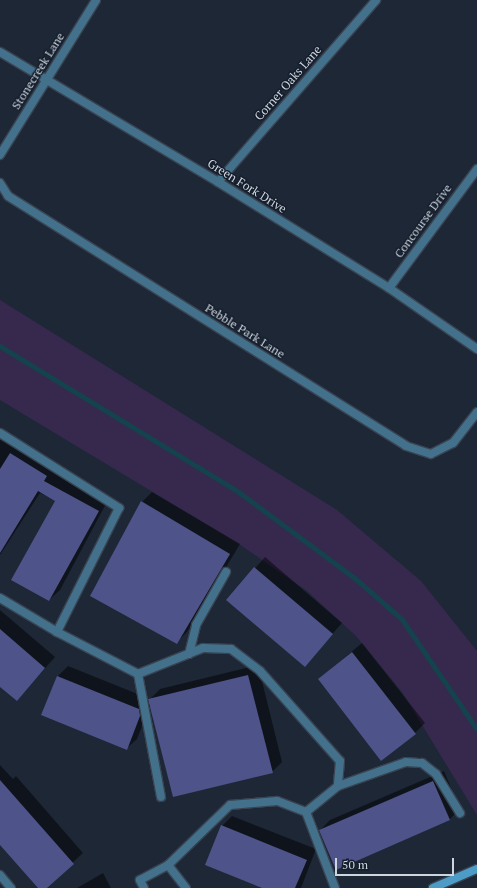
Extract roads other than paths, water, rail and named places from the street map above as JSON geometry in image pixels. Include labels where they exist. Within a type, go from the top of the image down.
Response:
[{"type":"main road","points":[[433,888],[477,869]]},
{"type":"street","name":"Stonecreek Lane","points":[[0,155],[96,0]]},
{"type":"street","name":"Corner Oaks Lane","points":[[218,182],[376,0]]},
{"type":"street","name":"Green Fork Drive","points":[[0,52],[218,182],[389,288],[477,349]]},
{"type":"street","name":"Concourse Drive","points":[[389,288],[477,169]]},
{"type":"street","name":"Pebble Park Lane","points":[[0,183],[8,196],[406,446],[431,454],[453,443],[477,412]]},
{"type":"street","points":[[0,433],[119,508],[56,632]]},
{"type":"street","points":[[189,654],[196,625],[226,572]]},
{"type":"street","points":[[0,598],[56,632],[138,674],[203,648],[231,649],[260,671],[340,761],[338,786]]},
{"type":"street","points":[[138,674],[161,798]]},
{"type":"street","points":[[306,812],[338,786],[406,762],[422,763],[436,774],[460,813]]},
{"type":"street","points":[[144,888],[140,880],[168,865],[230,805],[277,801],[306,812],[335,888]]},
{"type":"street","points":[[168,865],[186,888]]},
{"type":"street","points":[[0,875],[11,888]]},
{"type":"waterway","points":[[0,346],[239,492],[356,579],[402,619],[477,729]]}]
